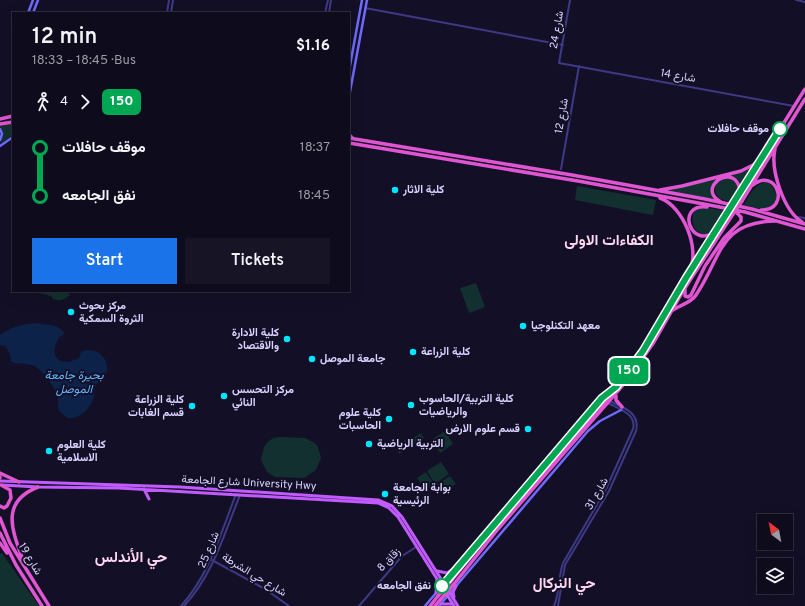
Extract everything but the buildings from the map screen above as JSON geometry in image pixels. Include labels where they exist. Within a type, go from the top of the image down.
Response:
[{"type":"highway","points":[[454,583],[518,500],[588,421],[643,351],[686,278],[805,89]]},
{"type":"highway","points":[[435,606],[583,434],[638,366],[689,282],[742,201],[805,99]]},
{"type":"highway","points":[[0,119],[12,116]]},
{"type":"highway","points":[[0,124],[12,122]]},
{"type":"highway","points":[[350,138],[378,141],[527,175],[732,210],[805,228]]},
{"type":"highway","points":[[778,142],[774,157],[774,168],[787,204],[796,218],[805,224]]},
{"type":"highway","points":[[350,143],[395,152],[435,155],[550,170],[619,182],[752,209],[805,224]]},
{"type":"highway","points":[[653,190],[682,186],[745,169],[757,162],[768,149]]},
{"type":"highway","points":[[561,170],[568,173]]},
{"type":"highway","points":[[725,203],[717,199],[712,191],[714,184],[720,179],[728,177],[736,180],[740,190],[737,199]]},
{"type":"highway","points":[[750,188],[758,181],[768,180],[774,185],[778,194],[776,203],[770,209],[752,209]]},
{"type":"highway","points":[[645,194],[667,202],[675,208],[680,216],[694,250],[692,263],[686,278]]},
{"type":"highway","points":[[713,207],[700,206],[694,209],[690,215],[689,224],[693,232],[702,236],[709,235],[719,227]]},
{"type":"highway","points":[[689,282],[684,292],[687,297],[692,294],[705,266],[724,238],[741,221],[742,217],[740,214],[732,210]]},
{"type":"highway","points":[[668,316],[675,309],[695,296],[732,233],[751,223],[774,221],[782,222]]},
{"type":"highway","points":[[616,394],[616,400],[623,409]]},
{"type":"highway","points":[[577,427],[588,421]]},
{"type":"highway","points":[[0,473],[19,482]]},
{"type":"highway","points":[[0,481],[9,489],[11,494],[7,506],[4,508],[0,506]]},
{"type":"highway","points":[[26,568],[14,534],[11,516],[19,498],[38,487]]},
{"type":"highway","points":[[510,505],[518,500]]},
{"type":"highway","name":"شارع 19","points":[[0,518],[10,543],[49,606]]},
{"type":"highway","name":"شارع 19","points":[[0,534],[16,565],[42,606]]},
{"type":"highway","points":[[0,542],[16,565]]},
{"type":"highway","points":[[430,606],[439,600]]},
{"type":"main road","points":[[28,12],[33,0]]},
{"type":"main road","points":[[33,12],[38,0]]},
{"type":"main road","points":[[350,66],[362,0]]},
{"type":"main road","points":[[350,91],[367,0]]},
{"type":"main road","points":[[0,129],[2,134],[0,140]]},
{"type":"main road","points":[[350,135],[354,139]]},
{"type":"main road","points":[[0,146],[12,138]]},
{"type":"main road","points":[[439,600],[443,584],[602,398],[616,387]]},
{"type":"main road","points":[[583,434],[600,421],[623,409]]},
{"type":"main road","name":"شارع الجامعة University Hwy","points":[[0,481],[135,485],[374,502],[384,505],[398,516],[437,578],[443,584]]},
{"type":"main road","name":"شارع الجامعة University Hwy","points":[[0,481],[38,487],[144,489],[240,495],[374,499],[392,506],[404,520],[437,571],[449,594]]},
{"type":"main road","points":[[144,489],[149,499]]},
{"type":"main road","points":[[437,571],[447,573],[458,566]]},
{"type":"main road","points":[[437,578],[439,600]]},
{"type":"main road","points":[[424,606],[449,594],[454,583]]},
{"type":"main road","points":[[454,583],[454,595],[458,606]]},
{"type":"main road","points":[[449,594],[454,605]]},
{"type":"main road","points":[[449,594],[458,606]]},
{"type":"main road","points":[[439,600],[454,605]]},
{"type":"street","points":[[167,12],[169,0]]},
{"type":"street","points":[[172,12],[173,0]]},
{"type":"street","points":[[327,12],[330,0]]},
{"type":"street","name":"شارع 24","points":[[559,63],[570,0]]},
{"type":"street","points":[[796,0],[805,2]]},
{"type":"street","points":[[365,8],[562,45]]},
{"type":"street","name":"شارع 14","points":[[559,63],[794,106]]},
{"type":"street","name":"شارع 12","points":[[561,170],[579,66]]},
{"type":"street","points":[[796,218],[805,218]]},
{"type":"street","name":"شارع 31","points":[[558,606],[559,575],[563,562],[606,490],[631,439],[636,424],[623,409],[609,402]]},
{"type":"street","name":"شارع 25","points":[[181,606],[192,594],[203,575],[236,494]]},
{"type":"street","name":"شارع 25","points":[[184,606],[206,577],[214,561],[240,495]]},
{"type":"street","name":"زقاق 8","points":[[359,606],[402,556],[417,546]]},
{"type":"street","name":"شارع حي الشرطة","points":[[210,559],[265,588],[289,606]]},
{"type":"street","name":"شارع 31","points":[[554,606],[558,598]]},
{"type":"green space","points":[[12,123],[12,136],[0,144],[3,135],[0,126]]},
{"type":"green space","points":[[757,165],[743,187],[738,179],[728,176],[746,171]]},
{"type":"green space","points":[[718,178],[712,188],[716,199],[668,191]]},
{"type":"green space","points":[[724,179],[732,179],[739,186],[738,195],[732,202],[720,199],[717,196],[715,190],[716,185]]},
{"type":"green space","points":[[766,182],[773,187],[775,191],[776,199],[773,206],[763,209],[744,205],[755,188]]},
{"type":"green space","points":[[577,186],[656,200],[653,215],[575,200]]},
{"type":"green space","points":[[702,207],[727,211],[715,230],[710,233],[701,233],[694,227],[694,212]]},
{"type":"green space","points":[[476,283],[485,307],[469,313],[460,288]]},
{"type":"green space","points":[[34,292],[68,292],[70,295],[64,299],[58,300]]},
{"type":"green space","points":[[445,431],[453,444],[440,453],[431,440]]},
{"type":"green space","points":[[421,433],[424,438],[399,454],[395,447],[410,437],[412,439]]},
{"type":"green space","points":[[279,437],[305,438],[315,443],[318,447],[321,458],[316,470],[304,478],[275,477],[267,472],[261,460],[264,448],[270,440]]},
{"type":"green space","points":[[441,462],[449,474],[435,484],[427,471]]},
{"type":"green space","points":[[426,472],[434,484],[425,490],[417,478]]},
{"type":"green space","points":[[450,476],[456,484],[441,493],[436,485]]},
{"type":"green space","points":[[2,553],[39,606],[0,606],[0,554]]},
{"type":"water","name":"بحيرة جامعة الموصل","points":[[38,323],[56,326],[64,333],[59,337],[55,349],[55,355],[60,361],[69,362],[79,358],[81,352],[91,350],[96,351],[106,361],[107,371],[104,377],[96,385],[94,397],[90,405],[84,412],[76,417],[67,418],[59,411],[57,395],[48,379],[40,370],[31,365],[10,361],[10,355],[7,349],[5,346],[0,345],[0,335],[9,329]]},
{"type":"bus line","name":"150","points":[[442,586],[602,398],[616,387],[626,376],[780,129]]},
{"type":"place","name":"موقف حافلات","points":[[780,129]]},
{"type":"place","name":"كلية الاثار","points":[[395,190]]},
{"type":"place","name":"مركز بحوث الثروة السمكية","points":[[71,312]]},
{"type":"place","name":"معهد التكنلوجيا","points":[[523,326]]},
{"type":"place","name":"كلية الادارة والاقتصاد","points":[[287,339]]},
{"type":"place","name":"كلية الزراعة","points":[[413,352]]},
{"type":"place","name":"جامعة الموصل","points":[[312,359]]},
{"type":"place","name":"مركز التحسس النائي","points":[[224,396]]},
{"type":"place","name":"كلية التربية/الحاسوب والرياضيات","points":[[411,405]]},
{"type":"place","name":"كلية الزراعة قسم الغابات","points":[[192,406]]},
{"type":"place","name":"كلية علوم الحاسبات","points":[[389,419]]},
{"type":"place","name":"قسم علوم الارض","points":[[528,429]]},
{"type":"place","name":"التربية الرياضية","points":[[369,444]]},
{"type":"place","name":"كلية العلوم الاسلامية","points":[[49,451]]},
{"type":"place","name":"بوابة الجامعة الرئيسية","points":[[385,494]]},
{"type":"place","name":"نفق الجامعه","points":[[442,586]]},
{"type":"district","name":"الكفاءات الاولى","points":[[609,241]]},
{"type":"district","name":"حي الأندلس","points":[[131,558]]},
{"type":"district","name":"حي النركال","points":[[564,584]]}]
